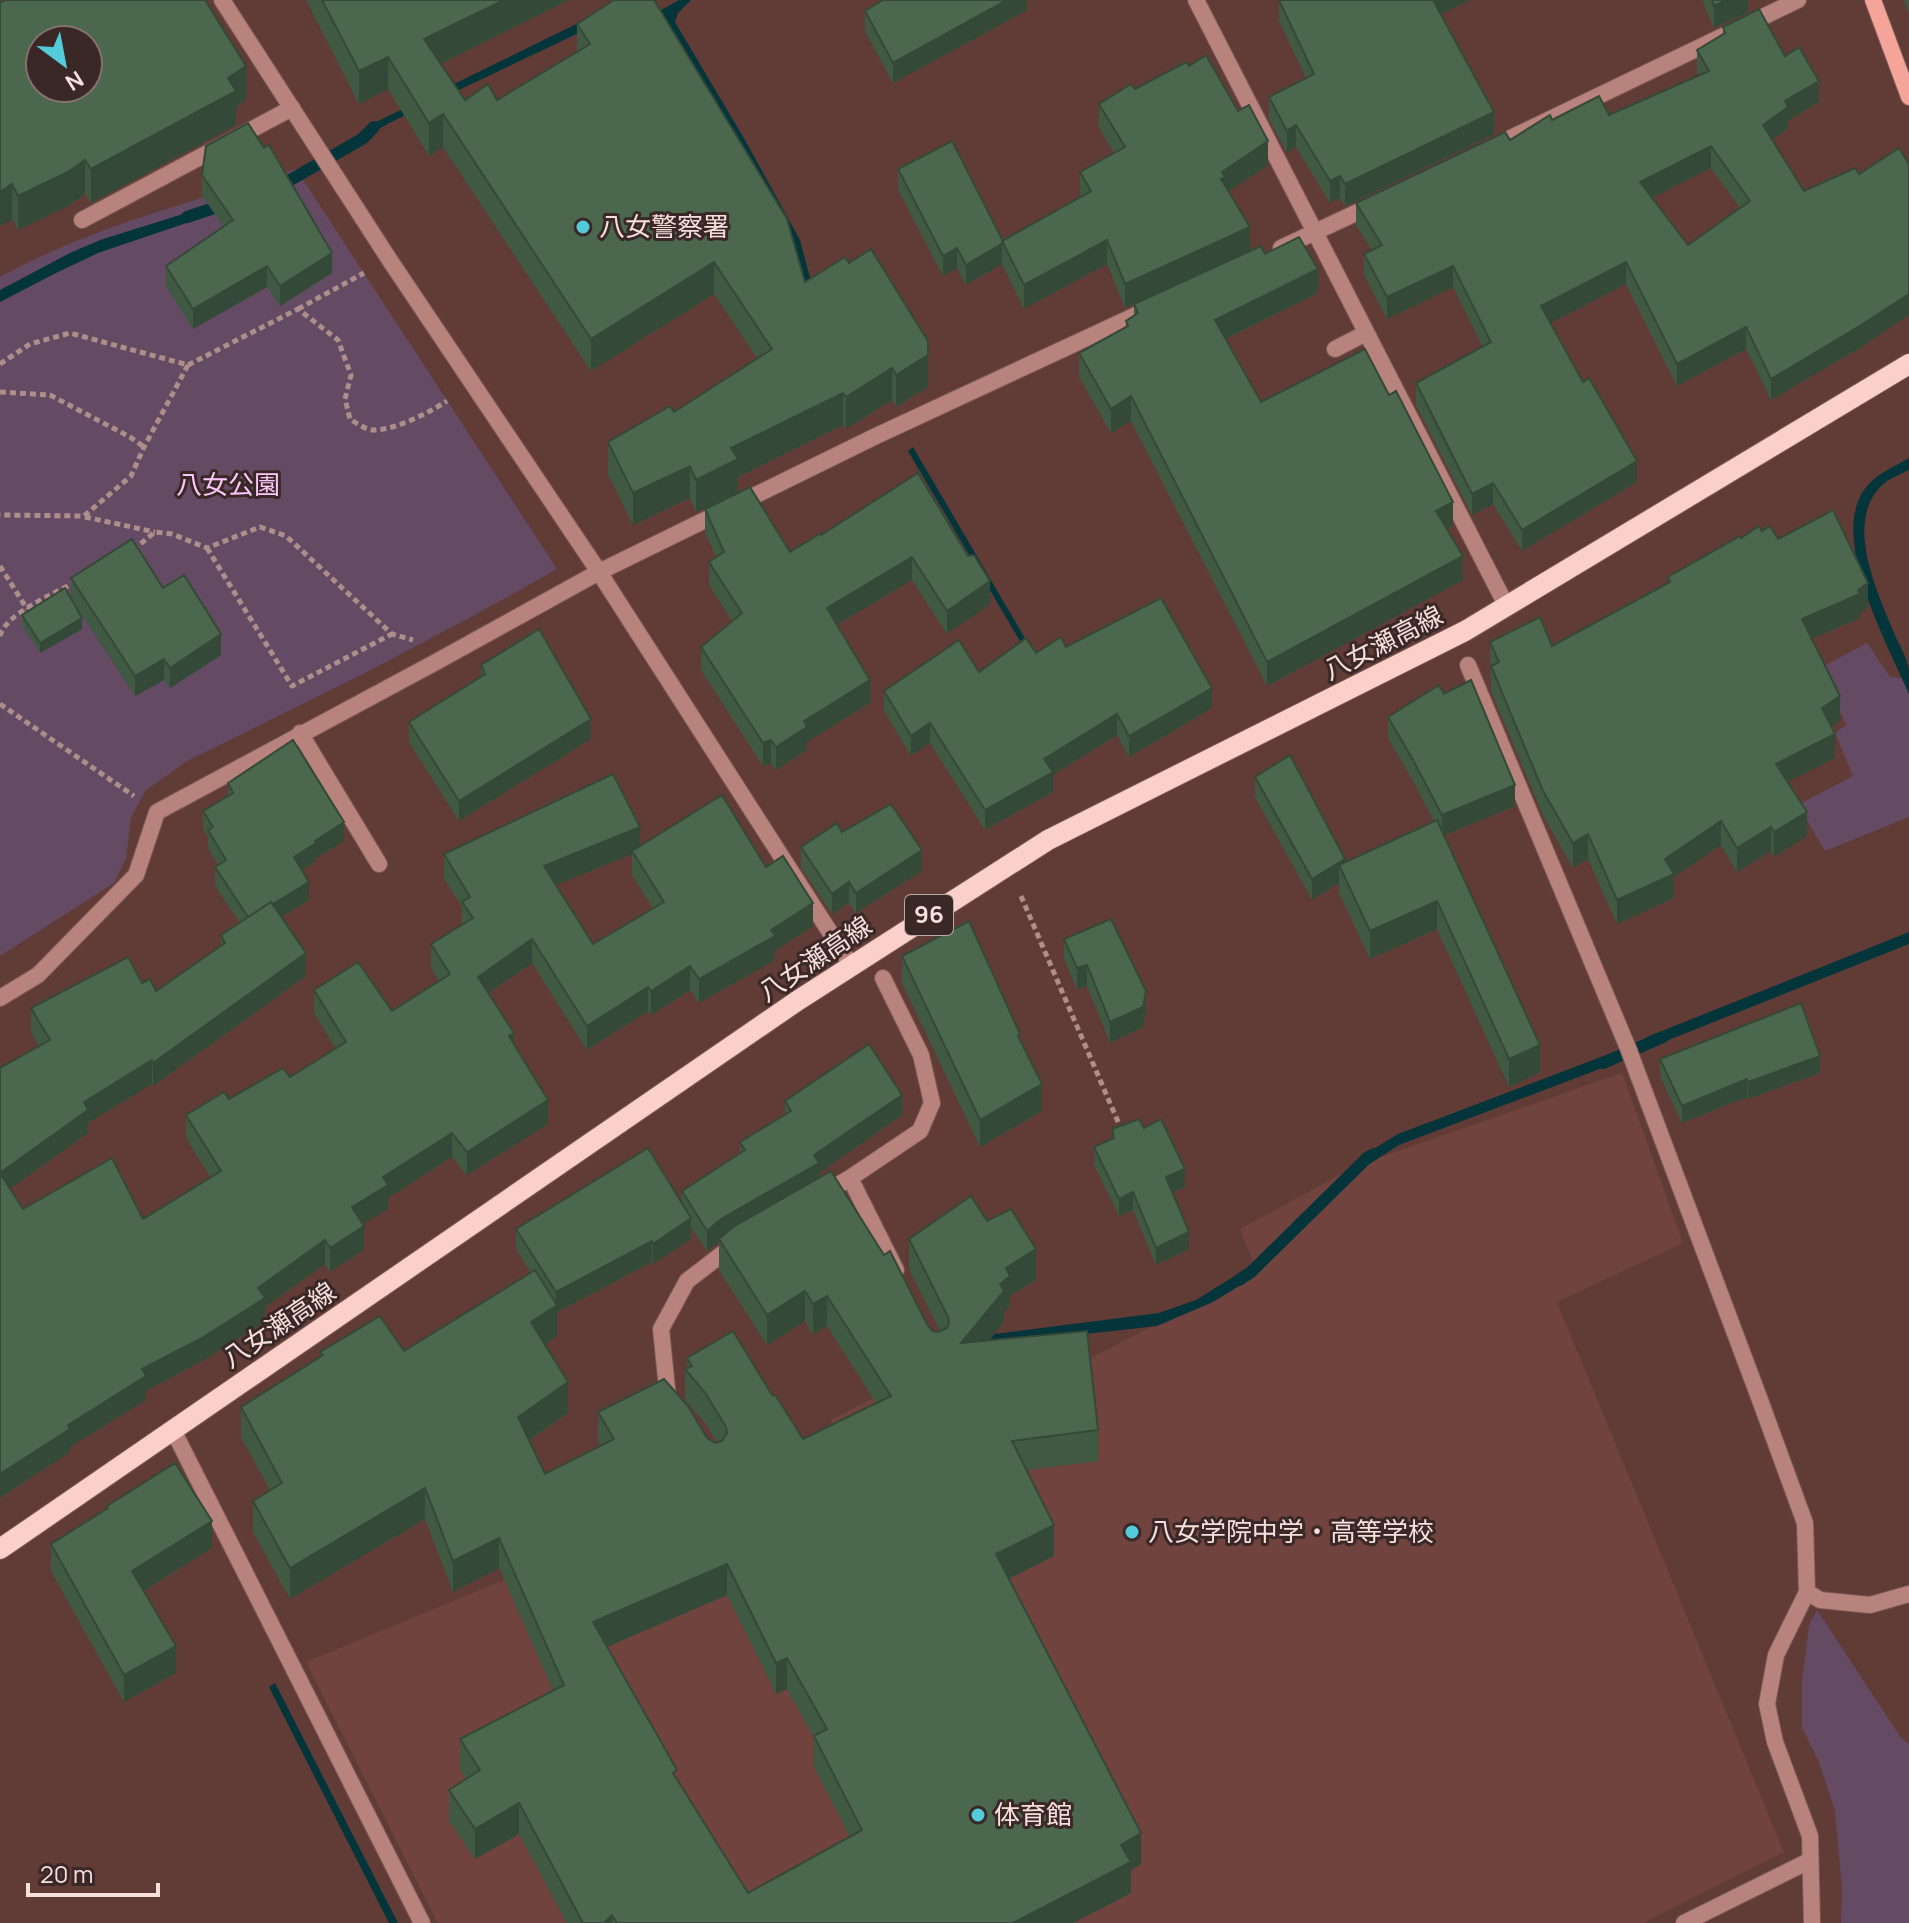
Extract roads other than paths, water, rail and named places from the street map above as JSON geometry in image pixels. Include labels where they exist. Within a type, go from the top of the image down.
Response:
[{"type":"main road","points":[[1873,0],[1909,97]]},
{"type":"main road","name":"八女瀬高線","points":[[0,1549],[851,965],[1048,840],[1465,631],[1909,364]]},
{"type":"street","points":[[222,0],[389,259],[599,572],[851,965]]},
{"type":"street","points":[[1196,0],[1507,607]]},
{"type":"street","points":[[1471,157],[1798,0]]},
{"type":"street","points":[[82,220],[292,108]]},
{"type":"street","points":[[1272,252],[1386,199]]},
{"type":"street","points":[[0,998],[38,975],[136,875],[157,812],[599,572],[876,436],[1159,305]]},
{"type":"street","points":[[1335,349],[1366,333]]},
{"type":"street","points":[[1468,665],[1628,1048],[1805,1523],[1807,1592],[1776,1655],[1767,1704],[1775,1742],[1810,1836],[1812,1923]]},
{"type":"street","points":[[300,733],[379,864]]},
{"type":"street","points":[[809,1202],[920,1131],[932,1103],[921,1055],[883,978]]},
{"type":"street","points":[[850,1178],[904,1285]]},
{"type":"street","points":[[678,1409],[668,1398],[661,1329],[687,1281],[727,1249],[755,1233]]},
{"type":"street","points":[[173,1430],[422,1923]]},
{"type":"street","points":[[1807,1592],[1820,1600],[1870,1605],[1909,1594]]},
{"type":"street","points":[[1684,1923],[1809,1861]]},
{"type":"water","points":[[679,0],[691,0],[678,13],[675,22],[800,240],[811,281],[886,404],[600,23],[389,123],[367,143],[357,135],[368,126],[611,7],[647,18]]},
{"type":"water","points":[[199,209],[204,217],[98,253],[0,302],[0,290],[70,253],[100,240]]},
{"type":"water","points":[[913,447],[1029,645],[1024,648],[908,451]]},
{"type":"water","points":[[1909,458],[1909,470],[1887,481],[1873,496],[1866,514],[1864,534],[1867,556],[1880,598],[1908,666],[1909,694],[1864,589],[1853,531],[1857,506],[1868,485]]},
{"type":"water","points":[[1909,932],[1909,944],[1651,1047],[1647,1037]]},
{"type":"water","points":[[1614,1052],[1618,1062],[1399,1145],[1366,1166],[1359,1158],[1398,1134]]},
{"type":"water","points":[[1249,1267],[1257,1275],[1213,1302],[1157,1326],[950,1349],[948,1340],[1159,1313],[1196,1300]]},
{"type":"water","points":[[275,1683],[398,1923],[389,1923],[269,1687]]},
{"type":"waterway","points":[[278,187],[362,139],[374,127]]},
{"type":"waterway","points":[[187,217],[226,204]]},
{"type":"waterway","points":[[1603,1063],[1663,1037]]},
{"type":"waterway","points":[[1239,1280],[1374,1154]]},
{"type":"place","name":"八女警察署","points":[[583,227]]},
{"type":"place","name":"八女学院中学・高等学校","points":[[1132,1532]]},
{"type":"place","name":"体育館","points":[[978,1815]]},
{"type":"park label","name":"八女公園","points":[[228,485]]}]
